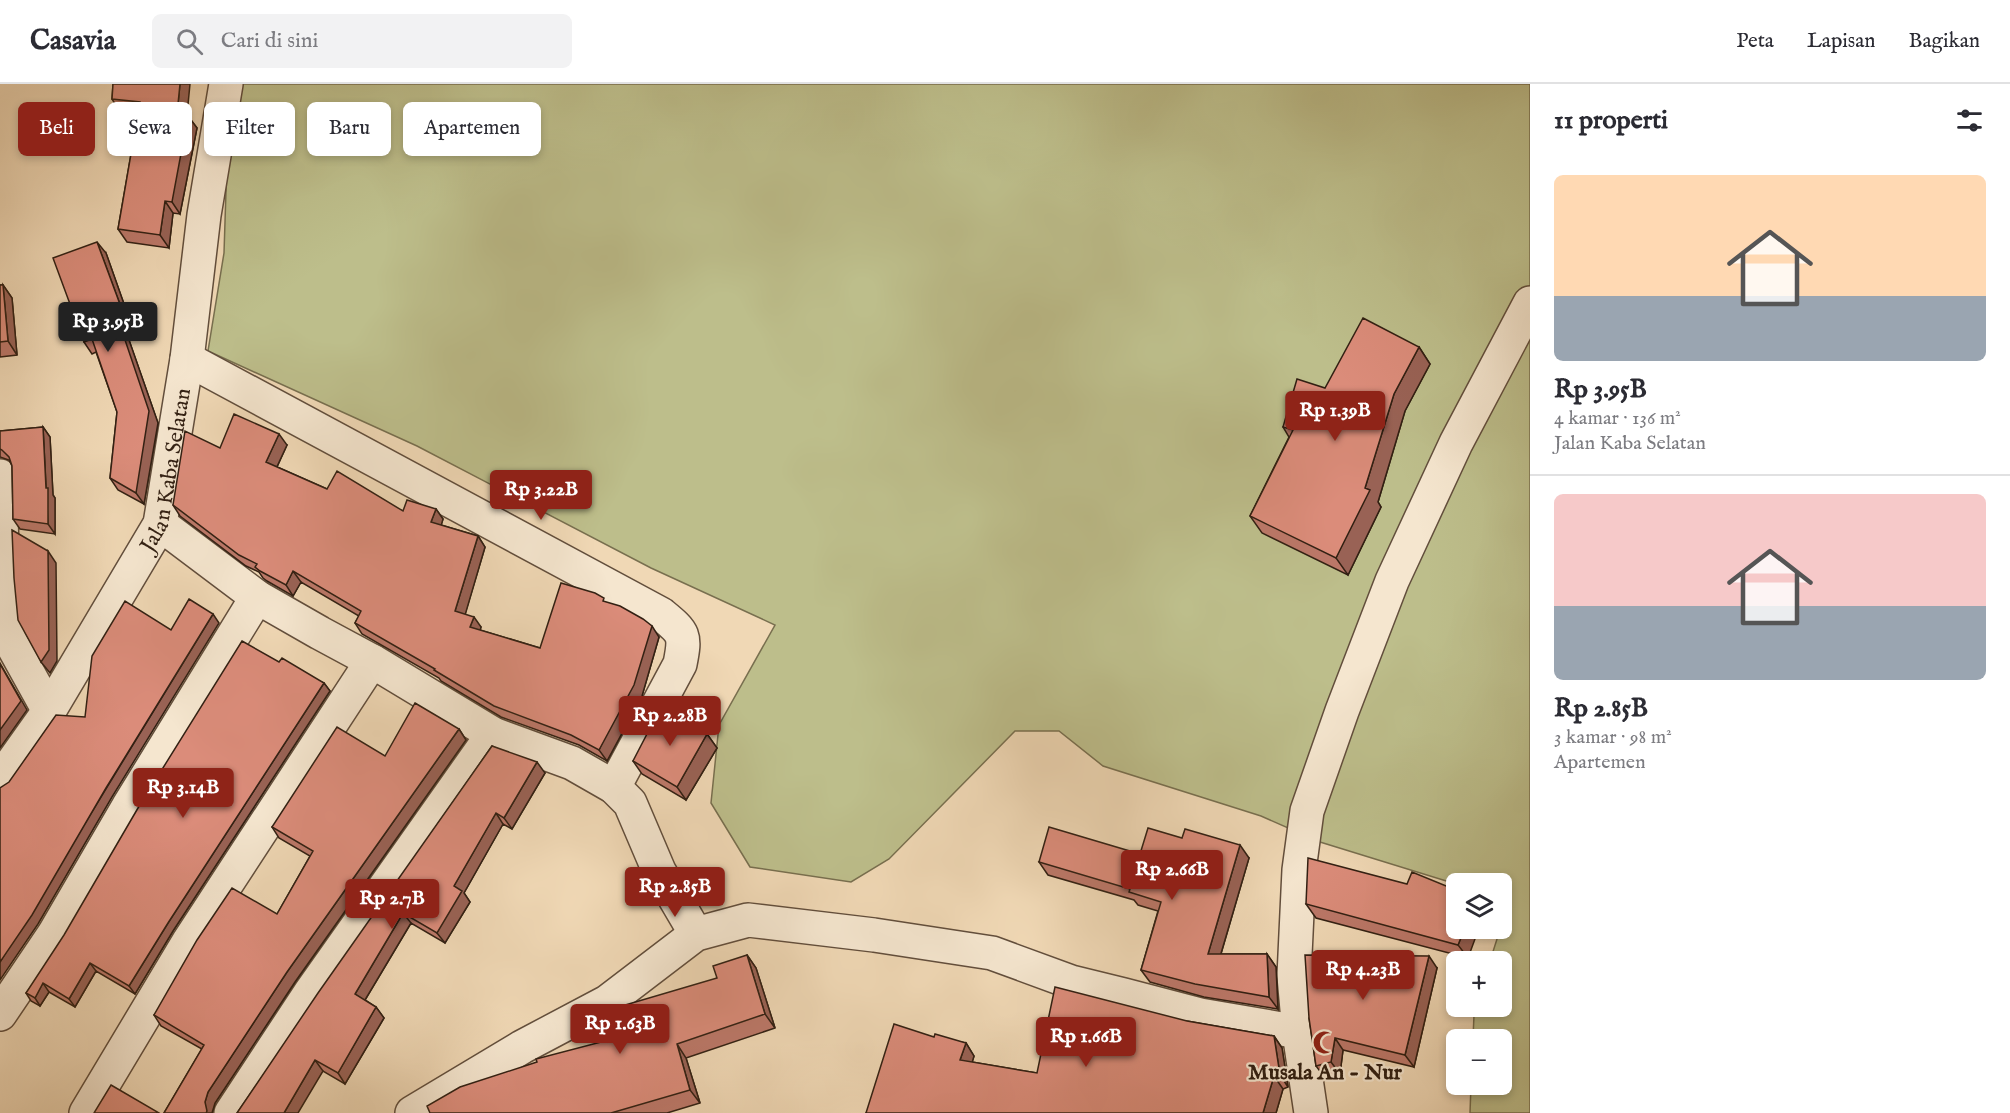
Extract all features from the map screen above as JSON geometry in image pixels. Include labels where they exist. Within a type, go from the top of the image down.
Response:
[{"type":"street","name":"Jalan Kaba Selatan","points":[[0,780],[49,711],[160,524],[187,359],[204,215],[226,84]]},
{"type":"street","points":[[1311,1113],[1299,1032],[1294,976],[1299,870],[1307,811],[1342,711],[1392,581],[1456,443],[1530,303]]},
{"type":"street","points":[[187,359],[661,614],[680,630],[684,644],[680,664],[614,787]]},
{"type":"street","points":[[0,476],[3,591],[8,637],[49,711]]},
{"type":"street","points":[[160,524],[257,597],[372,661],[494,734],[572,763],[614,787],[630,803],[659,871],[696,934]]},
{"type":"street","points":[[0,1014],[54,934],[128,807],[257,597]]},
{"type":"street","points":[[86,1113],[189,941],[372,661]]},
{"type":"street","points":[[231,1113],[316,984],[494,734]]},
{"type":"street","points":[[412,1113],[522,1047],[607,1002],[696,934],[748,920],[874,935],[992,953],[1071,982],[1200,1015],[1299,1032]]},
{"type":"green space","points":[[240,84],[1530,84],[1530,1113],[1470,1113],[1471,1095],[1512,1095],[1512,1029],[1473,1029],[1474,1017],[1512,1017],[1512,951],[1493,951],[1497,939],[1512,939],[1512,873],[1446,873],[1446,881],[1320,842],[1261,816],[1103,766],[1059,731],[1015,731],[889,859],[851,882],[750,867],[711,803],[719,725],[775,625],[651,568],[417,446],[208,351],[224,253],[228,156],[295,156],[295,102],[237,102]]},
{"type":"building","points":[[113,84],[180,84],[178,102],[112,99]]},
{"type":"building","points":[[131,156],[181,156],[172,202],[165,201],[160,235],[118,229]]},
{"type":"building","points":[[97,242],[128,326],[121,328],[149,411],[136,493],[110,478],[117,412],[92,339],[84,342],[53,258]]},
{"type":"building","points":[[0,285],[3,285],[8,341],[0,342]]},
{"type":"building","points":[[1363,318],[1419,347],[1394,394],[1365,488],[1370,490],[1336,558],[1250,516],[1293,430],[1283,427],[1297,379],[1325,388]]},
{"type":"building","points":[[234,414],[279,434],[266,462],[327,489],[337,471],[403,511],[407,500],[436,509],[431,522],[478,536],[455,611],[474,617],[470,627],[540,648],[561,583],[595,593],[604,598],[603,601],[620,606],[652,626],[634,685],[599,750],[571,735],[494,706],[355,623],[361,611],[293,571],[286,585],[260,571],[255,567],[257,564],[239,555],[173,505],[185,431],[220,448]]},
{"type":"building","points":[[43,427],[46,488],[48,488],[48,524],[13,519],[12,466],[9,457],[0,449],[0,431]]},
{"type":"building","points":[[12,530],[48,551],[49,650],[41,662],[18,620]]},
{"type":"building","points":[[189,599],[213,614],[106,788],[32,915],[0,962],[0,788],[9,782],[56,715],[85,717],[92,656],[125,601],[171,630]]},
{"type":"building","points":[[242,641],[279,662],[282,658],[324,683],[129,986],[90,963],[69,999],[43,983],[35,998],[26,993],[64,935],[138,808]]},
{"type":"building","points":[[0,664],[21,701],[0,730]]},
{"type":"building","points":[[415,703],[459,729],[287,972],[208,1092],[205,1102],[206,1113],[164,1113],[204,1045],[154,1015],[197,940],[232,888],[277,914],[313,851],[272,827],[337,727],[385,756]]},
{"type":"building","points":[[661,707],[707,734],[677,787],[633,761]]},
{"type":"building","points":[[492,746],[537,762],[504,818],[496,813],[454,886],[462,891],[437,933],[403,913],[355,994],[376,1007],[338,1073],[315,1060],[284,1113],[237,1113],[318,993]]},
{"type":"building","points":[[1049,827],[1140,854],[1148,828],[1182,838],[1185,829],[1240,845],[1208,954],[1267,954],[1269,997],[1195,984],[1141,970],[1161,902],[1129,892],[1130,889],[1039,862]]},
{"type":"building","points":[[1308,858],[1407,884],[1412,872],[1446,886],[1446,939],[1460,939],[1458,945],[1306,904]]},
{"type":"building","points":[[747,955],[765,1014],[677,1044],[690,1090],[611,1113],[430,1113],[427,1106],[460,1087],[537,1062],[536,1059],[624,1036],[615,1008],[717,978],[713,966]]},
{"type":"building","points":[[1305,955],[1429,956],[1405,1055],[1335,1038],[1331,1062],[1316,1066],[1309,1018]]},
{"type":"building","points":[[1055,987],[1187,1021],[1274,1036],[1280,1075],[1274,1076],[1263,1113],[866,1113],[894,1024],[934,1037],[935,1034],[966,1043],[960,1060],[1037,1073]]},
{"type":"building","points":[[111,1085],[159,1113],[94,1113]]},
{"type":"place","name":"Musala An - Nur","points":[[1325,1042]]}]
